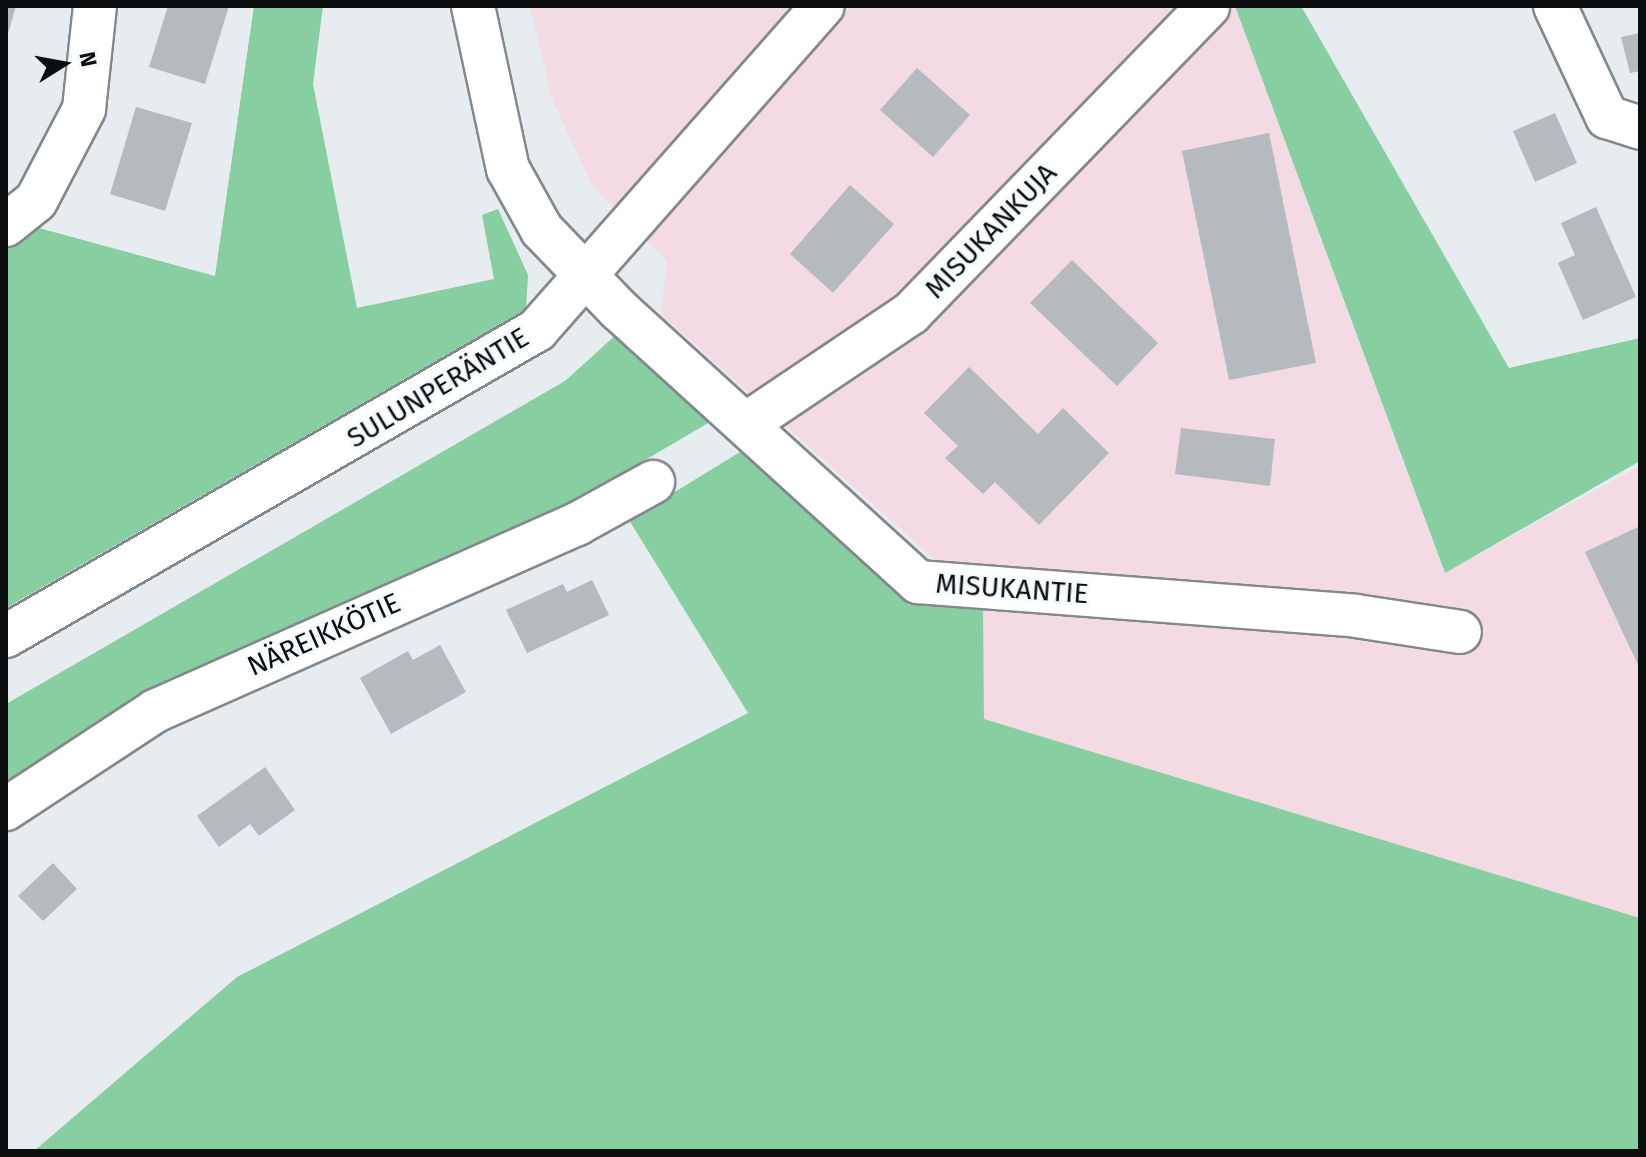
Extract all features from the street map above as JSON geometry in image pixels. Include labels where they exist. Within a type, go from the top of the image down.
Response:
[{"type":"street","points":[[6,225],[36,201],[84,109],[95,6]]},
{"type":"street","name":"MISUKANTIE","points":[[473,6],[508,169],[542,230],[585,276],[918,582],[1356,616],[1460,632]]},
{"type":"street","name":"SULUNPERÄNTIE","points":[[6,636],[537,330],[823,6]]},
{"type":"street","name":"MISUKANKUJA","points":[[746,424],[911,313],[1208,6]]},
{"type":"street","points":[[1555,6],[1607,117],[1640,128]]},
{"type":"street","name":"NÄREIKKÖTIE","points":[[6,809],[155,711],[577,524],[653,482]]},
{"type":"shaded area","points":[[530,6],[1235,6],[1444,573],[1640,466],[1640,918],[984,719],[983,603],[661,314],[667,261],[592,185],[552,99]]},
{"type":"green space","points":[[254,6],[323,6],[313,84],[357,308],[494,279],[482,215],[498,209],[528,275],[526,309],[6,608],[6,240],[28,225],[215,276]]},
{"type":"green space","points":[[1235,6],[1301,6],[1509,368],[1640,338],[1640,461],[1445,573]]},
{"type":"green space","points":[[618,333],[715,419],[565,507],[6,787],[6,704],[565,381]]},
{"type":"green space","points":[[745,449],[983,603],[984,719],[1640,918],[1640,1151],[34,1151],[237,977],[748,713],[629,520]]},
{"type":"building","points":[[6,6],[16,6],[7,37],[6,36]]},
{"type":"building","points":[[168,6],[229,6],[205,84],[149,67]]},
{"type":"building","points":[[1640,33],[1640,71],[1630,73],[1621,37]]},
{"type":"building","points":[[917,68],[970,115],[933,157],[880,110]]},
{"type":"building","points":[[136,107],[192,123],[165,211],[110,194]]},
{"type":"building","points":[[1555,113],[1577,163],[1535,182],[1513,131]]},
{"type":"building","points":[[1269,133],[1316,363],[1229,380],[1182,151]]},
{"type":"building","points":[[850,185],[894,224],[833,293],[790,254]]},
{"type":"building","points":[[1596,207],[1636,297],[1583,320],[1558,263],[1575,255],[1561,223]]},
{"type":"building","points":[[1072,260],[1158,343],[1117,386],[1030,303]]},
{"type":"building","points":[[969,367],[1038,434],[1063,408],[1109,453],[1039,525],[995,482],[983,494],[945,458],[958,446],[924,413]]},
{"type":"building","points":[[1181,428],[1275,439],[1270,486],[1175,474]]},
{"type":"building","points":[[1640,526],[1640,669],[1585,552]]},
{"type":"building","points":[[592,580],[609,615],[527,653],[506,610],[563,584],[567,592]]},
{"type":"building","points":[[440,645],[466,692],[391,734],[360,678],[408,651],[413,660]]},
{"type":"building","points":[[265,767],[295,810],[259,836],[250,824],[219,847],[197,816]]},
{"type":"building","points":[[53,863],[77,889],[43,921],[18,896]]}]
